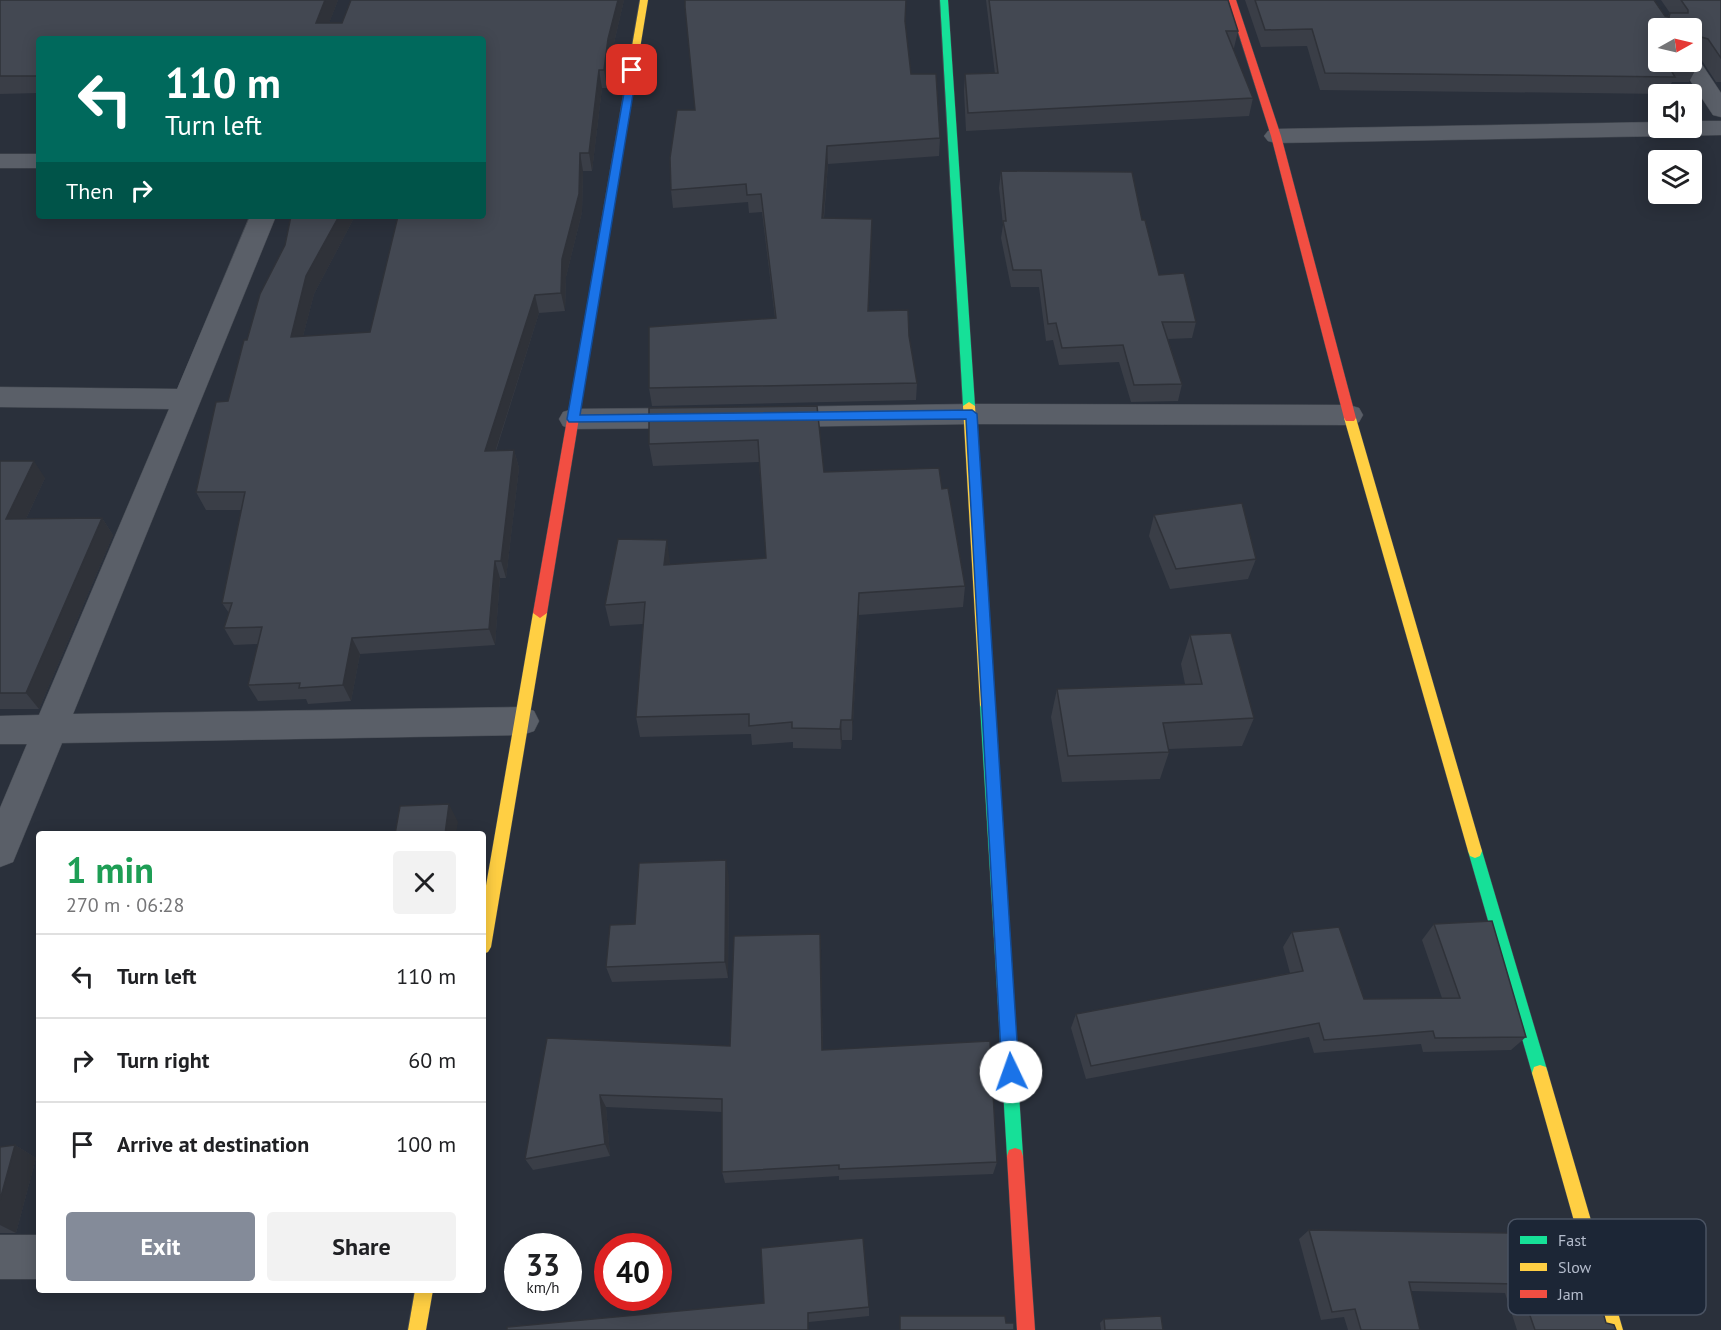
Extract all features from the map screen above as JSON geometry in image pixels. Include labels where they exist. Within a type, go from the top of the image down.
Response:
[{"type":"street","points":[[486,930],[644,0]]},
{"type":"street","points":[[944,0],[972,414],[1026,1330]]},
{"type":"street","points":[[1232,0],[1276,136],[1349,416],[1582,1219]]},
{"type":"street","points":[[1696,72],[1721,110]]},
{"type":"street","points":[[1276,136],[1721,128]]},
{"type":"street","points":[[0,161],[36,161]]},
{"type":"street","points":[[0,851],[262,219]]},
{"type":"street","points":[[0,396],[188,399]]},
{"type":"street","points":[[573,419],[972,414],[1349,416]]},
{"type":"street","points":[[0,730],[522,721]]},
{"type":"street","points":[[0,1257],[36,1257]]},
{"type":"street","points":[[417,1330],[423,1293]]},
{"type":"street","points":[[1610,1315],[1614,1330]]},
{"type":"building","points":[[0,0],[325,0],[316,23],[342,23],[351,0],[618,0],[608,39],[604,70],[599,70],[589,153],[580,153],[579,194],[562,259],[561,293],[535,295],[485,451],[514,450],[501,561],[495,561],[489,629],[352,638],[343,685],[299,688],[300,683],[248,685],[262,627],[224,628],[232,603],[222,603],[245,492],[196,492],[216,402],[228,401],[244,340],[247,340],[260,294],[285,245],[290,219],[337,219],[306,276],[291,337],[370,332],[397,219],[486,219],[486,36],[36,36],[36,76],[0,76]]},
{"type":"building","points":[[685,0],[906,0],[905,21],[911,74],[936,74],[940,138],[827,146],[822,218],[872,219],[868,311],[908,310],[909,336],[917,383],[649,388],[649,327],[776,318],[761,194],[747,195],[746,184],[671,190],[670,158],[677,110],[695,110]]},
{"type":"building","points":[[989,0],[1228,0],[1238,31],[1226,31],[1253,98],[968,113],[965,74],[998,73]]},
{"type":"building","points":[[1255,0],[1654,0],[1665,16],[1669,17],[1670,13],[1688,13],[1681,0],[1721,0],[1721,58],[1708,39],[1702,37],[1702,18],[1648,18],[1648,72],[1672,72],[1675,77],[1325,73],[1312,29],[1265,30]]},
{"type":"building","points":[[1001,171],[1132,172],[1142,220],[1145,220],[1159,275],[1184,273],[1196,322],[1162,322],[1182,384],[1134,385],[1123,345],[1062,348],[1056,323],[1048,324],[1041,270],[1013,270],[1003,221],[1006,221]]},
{"type":"building","points":[[817,406],[824,472],[939,468],[942,489],[948,488],[965,586],[859,593],[852,720],[841,720],[840,729],[792,728],[792,722],[749,726],[749,714],[636,717],[645,602],[605,605],[618,539],[667,540],[664,565],[766,558],[758,440],[649,444],[649,408]]},
{"type":"building","points":[[0,461],[34,461],[6,519],[102,518],[26,693],[0,693]]},
{"type":"building","points":[[1242,503],[1256,559],[1176,569],[1154,515]]},
{"type":"building","points":[[1231,633],[1254,718],[1163,723],[1169,752],[1068,756],[1057,689],[1202,684],[1190,635]]},
{"type":"building","points":[[449,804],[445,831],[396,831],[400,806]]},
{"type":"building","points":[[726,860],[725,962],[606,967],[610,925],[635,924],[639,863]]},
{"type":"building","points":[[1492,921],[1526,1037],[1435,1038],[1433,1031],[1324,1040],[1319,1023],[1091,1066],[1076,1014],[1303,971],[1292,932],[1339,927],[1364,999],[1460,998],[1434,924]]},
{"type":"building","points":[[820,934],[822,1050],[990,1041],[997,1162],[839,1169],[839,1165],[722,1172],[722,1099],[600,1095],[605,1144],[525,1159],[547,1038],[730,1046],[734,936]]},
{"type":"building","points":[[15,1145],[0,1200],[0,1147]]},
{"type":"building","points":[[1309,1230],[1508,1233],[1508,1284],[1409,1282],[1420,1330],[1361,1330],[1355,1309],[1332,1312]]},
{"type":"building","points":[[863,1238],[869,1307],[808,1313],[808,1330],[507,1330],[507,1327],[764,1303],[761,1248]]},
{"type":"building","points":[[1530,1315],[1604,1315],[1606,1323],[1614,1325],[1616,1330],[1535,1330]]},
{"type":"building","points":[[900,1316],[1005,1316],[1006,1323],[1014,1323],[1014,1330],[900,1330]]},
{"type":"building","points":[[1161,1316],[1163,1330],[1105,1330],[1104,1319]]},
{"type":"traffic: fast","points":[[944,0],[969,406]]},
{"type":"traffic: fast","points":[[987,705],[1015,1156]]},
{"type":"traffic: fast","points":[[1475,851],[1540,1073]]},
{"type":"traffic: slow","points":[[599,266],[644,0]]},
{"type":"traffic: slow","points":[[969,406],[987,705]]},
{"type":"traffic: slow","points":[[1350,418],[1475,851]]},
{"type":"traffic: slow","points":[[486,929],[540,613]]},
{"type":"traffic: slow","points":[[1540,1073],[1582,1219]]},
{"type":"traffic: slow","points":[[417,1330],[423,1293]]},
{"type":"traffic: slow","points":[[1610,1315],[1614,1330]]},
{"type":"traffic: jam","points":[[1232,0],[1276,136],[1350,418]]},
{"type":"traffic: jam","points":[[540,613],[599,266]]},
{"type":"traffic: jam","points":[[1015,1156],[1026,1330]]},
{"type":"route","points":[[632,70],[573,419],[972,414],[1011,1072]]}]
